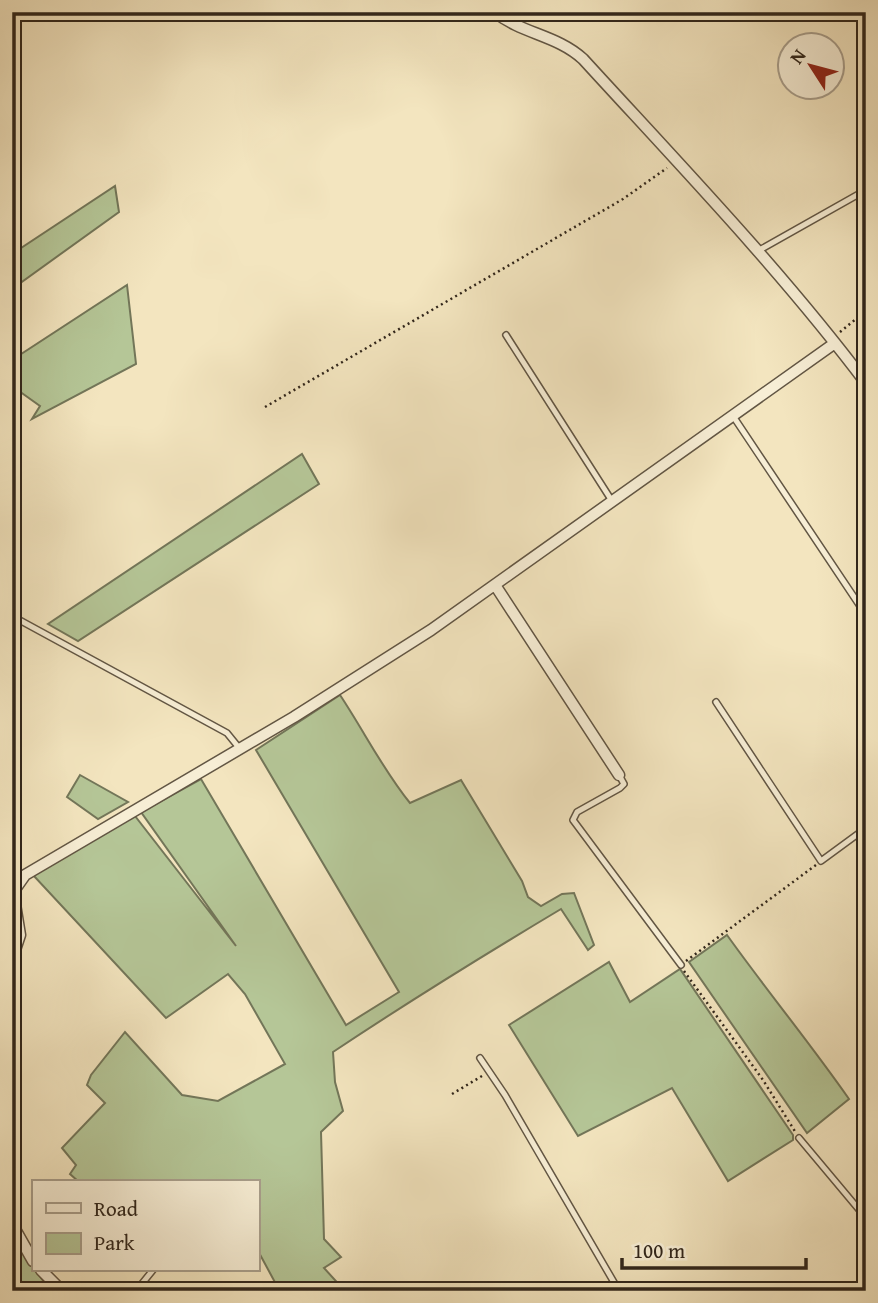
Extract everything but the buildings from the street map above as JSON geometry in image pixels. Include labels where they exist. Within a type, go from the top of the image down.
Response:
[{"type":"street","points":[[495,12],[572,49],[756,252],[833,340],[866,383]]},
{"type":"street","points":[[12,959],[20,935],[13,892],[25,874],[240,749],[411,643],[733,416],[833,340]]},
{"type":"street","points":[[495,585],[619,775]]},
{"type":"street","points":[[12,1224],[32,1259]]},
{"type":"street","points":[[43,1272],[62,1291]]},
{"type":"lane","points":[[756,252],[866,190]]},
{"type":"lane","points":[[506,335],[612,501]]},
{"type":"lane","points":[[733,416],[866,615]]},
{"type":"lane","points":[[12,616],[227,733],[240,749]]},
{"type":"lane","points":[[716,702],[821,861],[866,828]]},
{"type":"lane","points":[[619,775],[624,784],[620,788],[577,812],[573,820],[681,965]]},
{"type":"lane","points":[[480,1058],[619,1291]]},
{"type":"lane","points":[[799,1138],[866,1218]]},
{"type":"lane","points":[[136,1291],[151,1272]]},
{"type":"path","points":[[62,12],[99,16],[134,12]]},
{"type":"path","points":[[265,407],[623,199],[675,162]]},
{"type":"path","points":[[833,340],[856,319]]},
{"type":"path","points":[[799,1138],[762,1080],[681,965],[821,861]]},
{"type":"path","points":[[452,1094],[490,1072]]},
{"type":"green space","points":[[115,186],[119,212],[12,289],[12,254]]},
{"type":"green space","points":[[127,285],[136,364],[32,419],[40,406],[12,386],[12,360]]},
{"type":"green space","points":[[302,454],[319,484],[78,641],[48,624]]},
{"type":"green space","points":[[340,695],[382,764],[410,803],[461,780],[522,881],[528,897],[541,906],[562,894],[574,893],[594,945],[588,950],[561,909],[333,1052],[335,1082],[343,1111],[321,1132],[324,1239],[341,1257],[324,1268],[345,1291],[275,1291],[277,1286],[259,1253],[259,1180],[77,1180],[70,1174],[76,1165],[62,1148],[105,1103],[87,1085],[91,1075],[125,1032],[182,1095],[218,1101],[285,1064],[245,994],[228,974],[166,1018],[33,875],[135,816],[236,946],[141,812],[201,779],[346,1025],[399,992],[256,750]]},
{"type":"green space","points":[[80,775],[128,802],[98,819],[67,797]]},
{"type":"green space","points":[[727,935],[849,1099],[807,1133],[689,962]]},
{"type":"green space","points":[[609,962],[630,1002],[680,969],[793,1135],[793,1140],[728,1181],[672,1088],[578,1136],[509,1025]]},
{"type":"green space","points":[[12,1237],[32,1265],[32,1272],[37,1272],[44,1282],[36,1291],[12,1291]]}]
